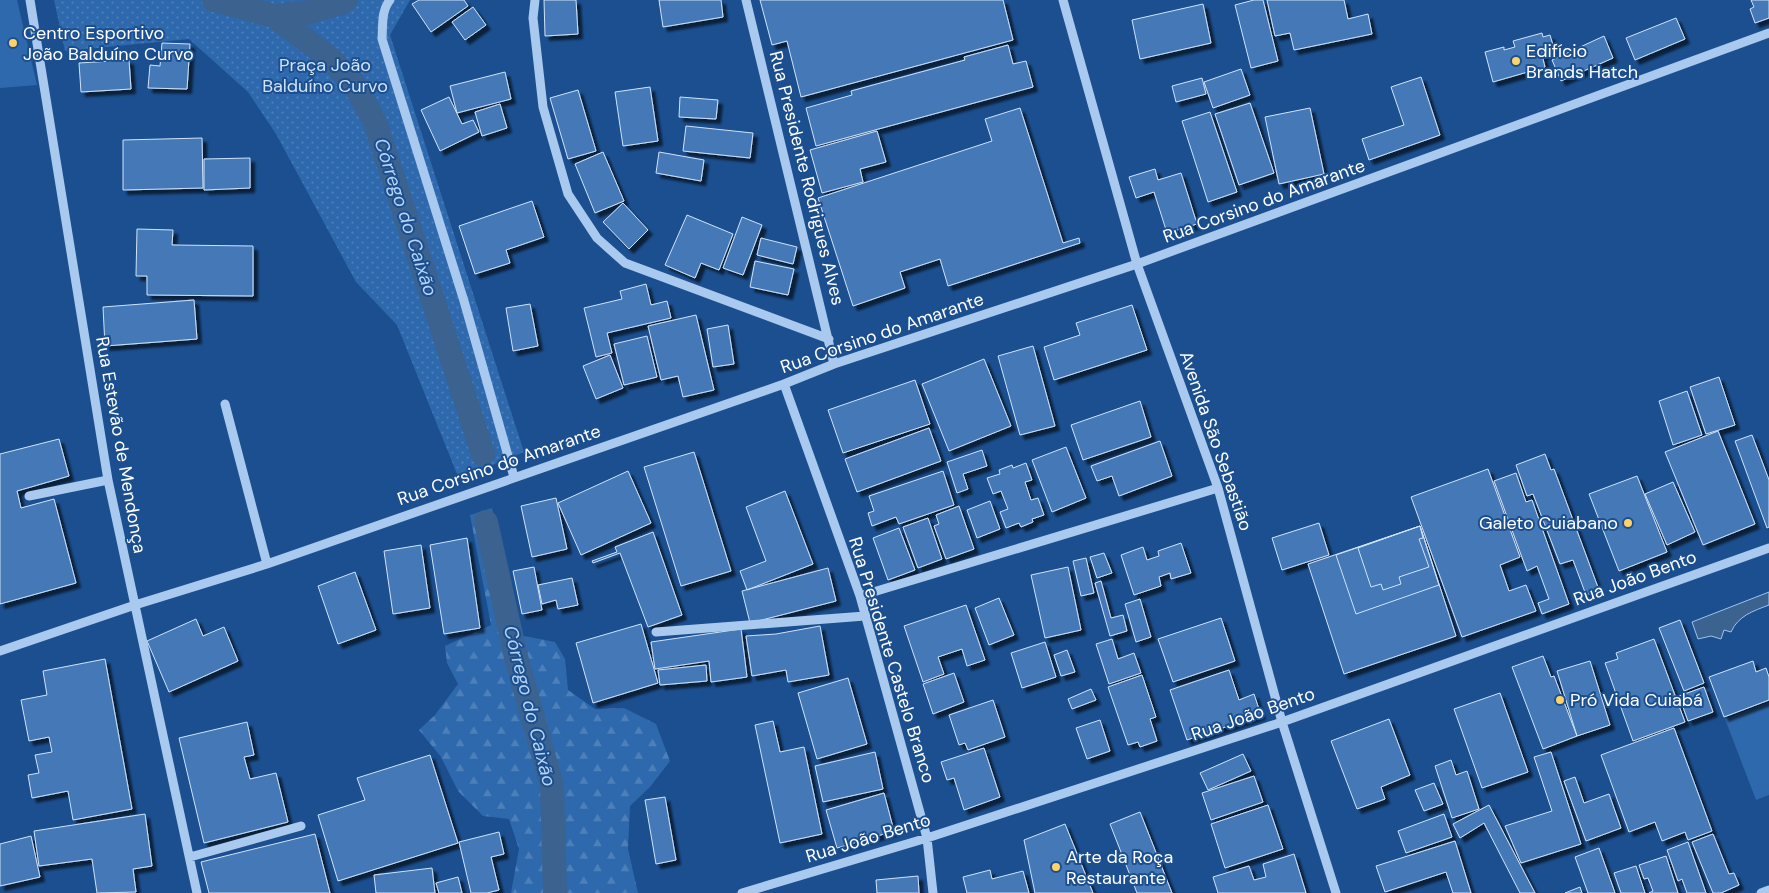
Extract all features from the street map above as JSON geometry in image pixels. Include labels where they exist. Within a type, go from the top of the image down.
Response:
[{"type":"street","name":"Rua Estevão de Mendonça","points":[[30,0],[108,480],[197,893]]},
{"type":"street","points":[[390,0],[386,4],[383,18],[382,39],[464,301],[514,477]]},
{"type":"street","points":[[536,0],[533,18],[543,107],[568,194],[597,238],[626,263],[829,339]]},
{"type":"street","name":"Rua Presidente Rodrigues Alves","points":[[746,0],[834,364]]},
{"type":"street","name":"Avenida São Sebastião","points":[[1063,0],[1137,264],[1218,488],[1282,722],[1336,893]]},
{"type":"street","name":"Rua Corsino do Amarante","points":[[0,650],[267,564],[784,384],[834,364],[1137,264],[1769,33]]},
{"type":"street","name":"Rua Presidente Castelo Branco","points":[[784,384],[860,596],[927,838],[933,893]]},
{"type":"street","points":[[225,404],[267,564]]},
{"type":"street","points":[[29,496],[108,480]]},
{"type":"street","points":[[860,596],[1218,488]]},
{"type":"street","name":"Rua João Bento","points":[[742,893],[927,838],[1282,722],[1769,548]]},
{"type":"street","points":[[656,632],[865,616]]},
{"type":"street","points":[[190,857],[301,826]]},
{"type":"street","points":[[1761,893],[1769,890]]},
{"type":"green space","name":"Centro Esportivo João Balduíno Curvo","points":[[0,0],[17,0],[37,85],[0,88]]},
{"type":"green space","name":"Praça João Balduíno Curvo","points":[[54,0],[410,0],[390,35],[524,452],[459,479],[397,325],[356,282],[276,134],[248,92],[189,39],[65,51]]},
{"type":"green space","points":[[492,508],[519,635],[555,642],[565,659],[568,690],[595,709],[624,708],[656,724],[670,761],[650,787],[630,806],[628,849],[638,893],[511,893],[519,849],[509,819],[483,816],[458,791],[441,757],[419,730],[435,715],[458,684],[447,663],[445,646],[491,625],[470,515]]},
{"type":"green space","points":[[1769,702],[1769,795],[1756,800],[1725,719]]},
{"type":"shaded area","points":[[1769,592],[1769,605],[1742,618],[1731,632],[1724,630],[1721,639],[1711,636],[1698,639],[1692,622]]},
{"type":"building","points":[[419,0],[464,0],[468,6],[431,32],[412,4]]},
{"type":"building","points":[[544,0],[576,0],[578,34],[545,36]]},
{"type":"building","points":[[659,0],[721,0],[723,17],[663,27]]},
{"type":"building","points":[[760,0],[1003,0],[1013,40],[801,97],[787,41],[772,45]]},
{"type":"building","points":[[1254,0],[1263,0],[1278,61],[1251,68],[1235,5]]},
{"type":"building","points":[[1267,0],[1344,0],[1348,19],[1368,14],[1372,34],[1294,50],[1290,33],[1275,36]]},
{"type":"building","points":[[1751,0],[1769,0],[1769,18],[1755,23],[1750,9],[1754,7]]},
{"type":"building","points":[[1203,4],[1211,43],[1140,59],[1132,20]]},
{"type":"building","points":[[473,7],[486,25],[465,40],[452,22]]},
{"type":"building","points":[[1676,18],[1685,39],[1635,60],[1626,38]]},
{"type":"building","name":"Edifício Brands Hatch","points":[[1542,33],[1543,37],[1550,35],[1555,52],[1542,55],[1545,67],[1493,82],[1485,52],[1504,47],[1504,50],[1515,47],[1513,41]]},
{"type":"building","points":[[1604,36],[1613,58],[1561,81],[1552,60]]},
{"type":"building","points":[[162,43],[190,44],[187,89],[148,88],[150,65],[160,66]]},
{"type":"building","points":[[1008,45],[1013,64],[1026,61],[1033,87],[816,146],[806,108],[852,95],[851,91],[965,60],[964,57]]},
{"type":"building","points":[[129,60],[131,89],[81,92],[79,63]]},
{"type":"building","points":[[1241,69],[1250,95],[1213,108],[1204,82]]},
{"type":"building","points":[[505,72],[511,99],[457,113],[450,86]]},
{"type":"building","points":[[1421,77],[1440,135],[1369,160],[1362,139],[1404,125],[1391,87]]},
{"type":"building","points":[[1202,78],[1206,94],[1176,102],[1172,86]]},
{"type":"building","points":[[650,87],[658,141],[623,146],[615,92]]},
{"type":"building","points":[[578,90],[596,151],[568,159],[550,98]]},
{"type":"building","points":[[449,97],[462,124],[473,120],[479,132],[440,151],[421,110]]},
{"type":"building","points":[[680,97],[718,100],[716,119],[679,117]]},
{"type":"building","points":[[1250,103],[1274,173],[1239,185],[1215,114]]},
{"type":"building","points":[[500,104],[507,128],[482,136],[475,112]]},
{"type":"building","points":[[1020,108],[1063,243],[1079,238],[1080,243],[948,286],[940,259],[900,272],[905,288],[853,306],[818,198],[992,141],[985,119]]},
{"type":"building","points":[[1310,108],[1324,174],[1279,184],[1265,117]]},
{"type":"building","points":[[1210,112],[1237,192],[1208,202],[1182,121]]},
{"type":"building","points":[[686,126],[753,133],[750,158],[683,151]]},
{"type":"building","points":[[877,131],[886,162],[860,169],[863,182],[822,193],[810,150]]},
{"type":"building","points":[[202,138],[203,188],[123,190],[123,140]]},
{"type":"building","points":[[603,152],[624,201],[595,213],[575,164]]},
{"type":"building","points":[[659,152],[704,160],[701,181],[656,173]]},
{"type":"building","points":[[250,158],[250,188],[204,190],[204,159]]},
{"type":"building","points":[[1155,169],[1158,180],[1181,173],[1197,224],[1167,233],[1154,192],[1136,198],[1129,177]]},
{"type":"building","points":[[532,201],[544,237],[506,250],[510,263],[475,274],[459,226]]},
{"type":"building","points":[[623,203],[648,230],[629,249],[603,222]]},
{"type":"building","points":[[687,215],[733,234],[719,270],[701,263],[695,278],[665,265]]},
{"type":"building","points":[[742,217],[762,225],[743,275],[723,268]]},
{"type":"building","points":[[137,229],[173,230],[172,245],[253,246],[253,296],[147,295],[147,276],[136,276]]},
{"type":"building","points":[[761,238],[797,247],[793,264],[757,255]]},
{"type":"building","points":[[755,261],[794,269],[788,295],[750,287]]},
{"type":"building","points":[[646,284],[651,305],[667,301],[671,318],[607,333],[612,353],[596,357],[584,308],[622,299],[620,291]]},
{"type":"building","points":[[194,300],[197,339],[105,346],[103,307]]},
{"type":"building","points":[[530,304],[538,346],[513,351],[506,308]]},
{"type":"building","points":[[1132,305],[1147,350],[1054,380],[1044,347],[1080,335],[1076,323]]},
{"type":"building","points":[[696,315],[714,390],[683,397],[678,376],[661,380],[648,326]]},
{"type":"building","points":[[728,325],[734,364],[713,367],[707,329]]},
{"type":"building","points":[[647,336],[657,377],[624,385],[614,344]]},
{"type":"building","points":[[1033,346],[1055,426],[1020,435],[998,356]]},
{"type":"building","points":[[610,355],[623,388],[596,399],[583,366]]},
{"type":"building","points":[[984,359],[1011,426],[949,451],[922,384]]},
{"type":"building","points":[[1719,377],[1735,425],[1706,434],[1690,387]]},
{"type":"building","points":[[915,380],[930,424],[843,453],[828,410]]},
{"type":"building","points":[[1687,391],[1702,435],[1673,445],[1659,401]]},
{"type":"building","points":[[1140,401],[1151,437],[1083,460],[1071,425]]},
{"type":"building","points":[[929,428],[941,461],[857,492],[845,459]]},
{"type":"building","points":[[1718,431],[1755,524],[1703,545],[1665,452]]},
{"type":"building","points":[[1752,435],[1769,480],[1769,527],[1767,528],[1735,441]]},
{"type":"building","points":[[59,439],[69,476],[17,491],[21,508],[54,499],[76,583],[0,604],[0,454]]},
{"type":"building","points":[[1160,441],[1172,476],[1119,496],[1112,476],[1097,481],[1091,466]]},
{"type":"building","points":[[1066,447],[1086,498],[1052,512],[1032,460]]},
{"type":"building","points":[[982,450],[987,466],[963,474],[968,489],[957,493],[947,462]]},
{"type":"building","points":[[694,452],[731,571],[681,586],[644,467]]},
{"type":"building","points":[[1545,454],[1551,470],[1554,469],[1599,590],[1586,595],[1573,560],[1560,564],[1533,494],[1527,496],[1516,465]]},
{"type":"building","points":[[1026,463],[1032,480],[1025,482],[1031,500],[1038,498],[1044,515],[1032,519],[1033,522],[1021,527],[1019,523],[1006,528],[1000,512],[1008,509],[1001,491],[993,494],[987,478],[1000,474],[999,470],[1012,465],[1013,468]]},
{"type":"building","points":[[1488,469],[1520,557],[1500,565],[1509,591],[1526,585],[1536,611],[1462,637],[1411,497]]},
{"type":"building","points":[[628,471],[651,523],[581,555],[558,503]]},
{"type":"building","points":[[943,471],[954,505],[899,524],[896,517],[872,526],[868,513],[874,511],[869,496]]},
{"type":"building","points":[[1516,473],[1526,502],[1532,500],[1569,604],[1542,614],[1538,603],[1549,599],[1537,566],[1527,571],[1494,481]]},
{"type":"building","name":"Galeto Cuiabano","points":[[1637,476],[1667,552],[1619,571],[1589,494]]},
{"type":"building","points":[[1673,482],[1695,532],[1667,545],[1645,494]]},
{"type":"building","points":[[785,491],[813,564],[747,590],[740,571],[766,561],[746,507]]},
{"type":"building","points":[[556,498],[567,549],[532,557],[521,506]]},
{"type":"building","points":[[990,501],[1000,529],[977,538],[967,510]]},
{"type":"building","points":[[959,506],[974,549],[946,559],[934,526],[939,524],[936,515]]},
{"type":"building","points":[[928,518],[942,559],[918,568],[903,527]]},
{"type":"building","points":[[1319,523],[1329,555],[1282,570],[1272,538]]},
{"type":"building","points":[[1420,526],[1423,538],[1419,539],[1429,567],[1399,577],[1401,584],[1383,590],[1381,584],[1371,587],[1358,548]]},
{"type":"building","points":[[1420,526],[1439,585],[1356,614],[1336,555]]},
{"type":"building","points":[[1420,526],[1456,636],[1344,674],[1308,564]]},
{"type":"building","points":[[899,528],[915,570],[888,580],[873,538]]},
{"type":"building","points":[[653,532],[682,615],[648,627],[620,553],[593,563],[592,561],[617,552],[615,547]]},
{"type":"building","points":[[467,538],[480,628],[444,634],[430,545]]},
{"type":"building","points":[[1181,543],[1191,573],[1171,579],[1170,573],[1159,577],[1161,586],[1134,595],[1121,555],[1143,547],[1147,560],[1159,556],[1158,551]]},
{"type":"building","points":[[421,545],[430,608],[393,614],[384,551]]},
{"type":"building","points":[[1104,553],[1112,573],[1097,578],[1090,557]]},
{"type":"building","points":[[1086,558],[1094,593],[1081,596],[1073,561]]},
{"type":"building","points":[[534,567],[542,610],[522,614],[513,571]]},
{"type":"building","points":[[1068,567],[1081,630],[1045,638],[1031,575]]},
{"type":"building","points":[[828,568],[836,601],[750,623],[742,591]]},
{"type":"building","points":[[355,572],[376,630],[338,644],[318,586]]},
{"type":"building","points":[[572,578],[578,605],[558,609],[556,600],[542,604],[538,585]]},
{"type":"building","points":[[1101,581],[1111,618],[1123,615],[1127,631],[1110,636],[1095,583]]},
{"type":"building","points":[[999,598],[1014,635],[989,645],[975,608]]},
{"type":"building","points":[[1140,599],[1151,637],[1136,642],[1125,604]]},
{"type":"building","points":[[966,605],[985,660],[967,666],[962,649],[938,657],[944,674],[923,682],[904,626]]},
{"type":"building","points":[[1221,618],[1235,661],[1173,682],[1158,639]]},
{"type":"building","points":[[196,619],[203,636],[224,627],[238,661],[169,692],[147,641]]},
{"type":"building","points":[[1680,620],[1704,683],[1684,691],[1659,628]]},
{"type":"building","points":[[641,624],[658,683],[593,703],[576,643]]},
{"type":"building","points":[[820,626],[829,675],[788,682],[786,670],[752,676],[746,636],[776,634]]},
{"type":"building","points":[[741,629],[747,677],[711,682],[709,661],[655,669],[651,642]]},
{"type":"building","points":[[1112,639],[1118,659],[1134,653],[1141,673],[1109,684],[1096,644]]},
{"type":"building","points":[[1654,639],[1685,722],[1633,741],[1605,663],[1618,659],[1616,653]]},
{"type":"building","points":[[1045,642],[1056,677],[1022,688],[1011,653]]},
{"type":"building","points":[[1067,650],[1075,672],[1061,676],[1054,655]]},
{"type":"building","points":[[1543,656],[1551,677],[1554,676],[1577,736],[1543,749],[1512,667]]},
{"type":"building","points":[[105,659],[132,809],[73,820],[68,791],[32,798],[28,775],[39,773],[35,755],[52,752],[49,737],[29,741],[21,700],[47,695],[43,671]]},
{"type":"building","points":[[1590,661],[1610,725],[1577,736],[1557,671]]},
{"type":"building","points":[[1753,661],[1756,672],[1766,668],[1769,677],[1769,700],[1724,717],[1709,677]]},
{"type":"building","points":[[706,665],[707,681],[660,685],[658,670]]},
{"type":"building","points":[[1229,670],[1239,700],[1254,694],[1261,715],[1187,740],[1170,690]]},
{"type":"building","points":[[954,673],[964,702],[933,714],[923,684]]},
{"type":"building","points":[[1142,675],[1156,717],[1150,719],[1157,741],[1140,747],[1138,742],[1128,745],[1108,687]]},
{"type":"building","points":[[848,678],[867,744],[817,759],[798,693]]},
{"type":"building","points":[[1704,687],[1713,712],[1688,721],[1679,696]]},
{"type":"building","points":[[1091,689],[1096,700],[1072,709],[1068,699]]},
{"type":"building","points":[[1500,693],[1528,772],[1482,788],[1454,709]]},
{"type":"building","points":[[993,700],[1005,737],[968,750],[965,743],[959,745],[949,715]]},
{"type":"building","points":[[1389,719],[1410,775],[1381,787],[1385,799],[1357,809],[1331,741]]},
{"type":"building","points":[[1100,720],[1110,751],[1087,759],[1076,728]]},
{"type":"building","points":[[773,721],[780,752],[804,747],[822,834],[780,843],[755,725]]},
{"type":"building","points":[[247,722],[254,755],[244,757],[250,779],[276,773],[288,822],[204,843],[179,738]]},
{"type":"building","points":[[1674,728],[1712,831],[1688,840],[1685,832],[1662,841],[1655,822],[1629,832],[1601,755]]},
{"type":"building","points":[[984,748],[1000,797],[964,810],[954,778],[947,780],[941,762]]},
{"type":"building","points":[[875,752],[883,789],[823,802],[815,766]]},
{"type":"building","points":[[1551,752],[1581,844],[1521,863],[1505,826],[1552,811],[1534,757]]},
{"type":"building","points":[[1243,754],[1251,771],[1208,790],[1200,773]]},
{"type":"building","points":[[430,755],[458,843],[338,881],[318,815],[365,800],[357,778]]},
{"type":"building","points":[[1451,760],[1456,775],[1467,771],[1479,809],[1452,818],[1435,766]]},
{"type":"building","points":[[1254,776],[1263,802],[1211,820],[1202,793]]},
{"type":"building","points":[[1575,777],[1584,803],[1609,794],[1621,828],[1586,841],[1564,781]]},
{"type":"building","points":[[1434,783],[1443,804],[1424,811],[1415,790]]},
{"type":"building","points":[[884,793],[894,831],[837,848],[826,810]]},
{"type":"building","points":[[665,797],[676,860],[656,864],[645,800]]},
{"type":"building","points":[[1268,805],[1283,849],[1225,868],[1211,824]]},
{"type":"building","points":[[1489,805],[1535,893],[1520,893],[1484,823],[1460,838],[1453,824]]},
{"type":"building","points":[[1140,812],[1172,893],[1137,893],[1110,824]]},
{"type":"building","points":[[145,814],[152,866],[133,869],[136,892],[97,893],[92,859],[39,866],[34,831]]},
{"type":"building","points":[[1444,814],[1452,837],[1406,853],[1398,831]]},
{"type":"building","name":"Arte da Roça Restaurante","points":[[1065,824],[1093,893],[1035,893],[1024,840]]},
{"type":"building","points":[[499,832],[504,854],[491,857],[499,890],[487,893],[471,893],[459,842]]},
{"type":"building","points":[[315,834],[330,893],[209,893],[201,862]]},
{"type":"building","points":[[1713,834],[1729,874],[1734,873],[1739,885],[1721,893],[1713,893],[1692,842]]},
{"type":"building","points":[[31,836],[40,877],[0,886],[0,844]]},
{"type":"building","points":[[1455,841],[1471,893],[1453,893],[1446,872],[1385,892],[1376,866]]},
{"type":"building","points":[[1688,842],[1706,893],[1687,893],[1682,879],[1678,881],[1667,850]]},
{"type":"building","points":[[1599,848],[1615,893],[1588,893],[1575,857]]},
{"type":"building","points":[[1294,854],[1306,893],[1218,893],[1213,877],[1249,866],[1254,880],[1266,877],[1263,864]]},
{"type":"building","points":[[1666,856],[1678,893],[1649,893],[1653,891],[1648,878],[1644,879],[1639,865]]},
{"type":"building","points":[[1636,866],[1645,893],[1621,893],[1614,873]]},
{"type":"building","points":[[432,868],[435,893],[376,893],[374,875]]},
{"type":"building","points":[[990,870],[992,879],[1023,871],[1029,893],[967,893],[963,877]]},
{"type":"building","points":[[918,876],[919,893],[877,893],[876,880]]},
{"type":"building","points":[[458,877],[462,893],[439,893],[436,883]]},
{"type":"building","points":[[1580,887],[1582,893],[1565,893]]},
{"type":"waterway","name":"Córrego do Caixão","points":[[214,0],[274,16],[331,59],[355,86],[375,122],[483,454]]},
{"type":"waterway","name":"Córrego do Caixão","points":[[274,16],[311,12],[346,0]]},
{"type":"waterway","name":"Córrego do Caixão","points":[[486,522],[516,657],[552,786],[555,893]]},
{"type":"place","name":"Centro Esportivo João Balduíno Curvo","points":[[13,43]]},
{"type":"place","name":"Edifício Brands Hatch","points":[[1516,61]]},
{"type":"place","name":"Galeto Cuiabano","points":[[1628,523]]},
{"type":"place","name":"Pró Vida Cuiabá","points":[[1560,700]]},
{"type":"place","name":"Arte da Roça Restaurante","points":[[1056,867]]}]
